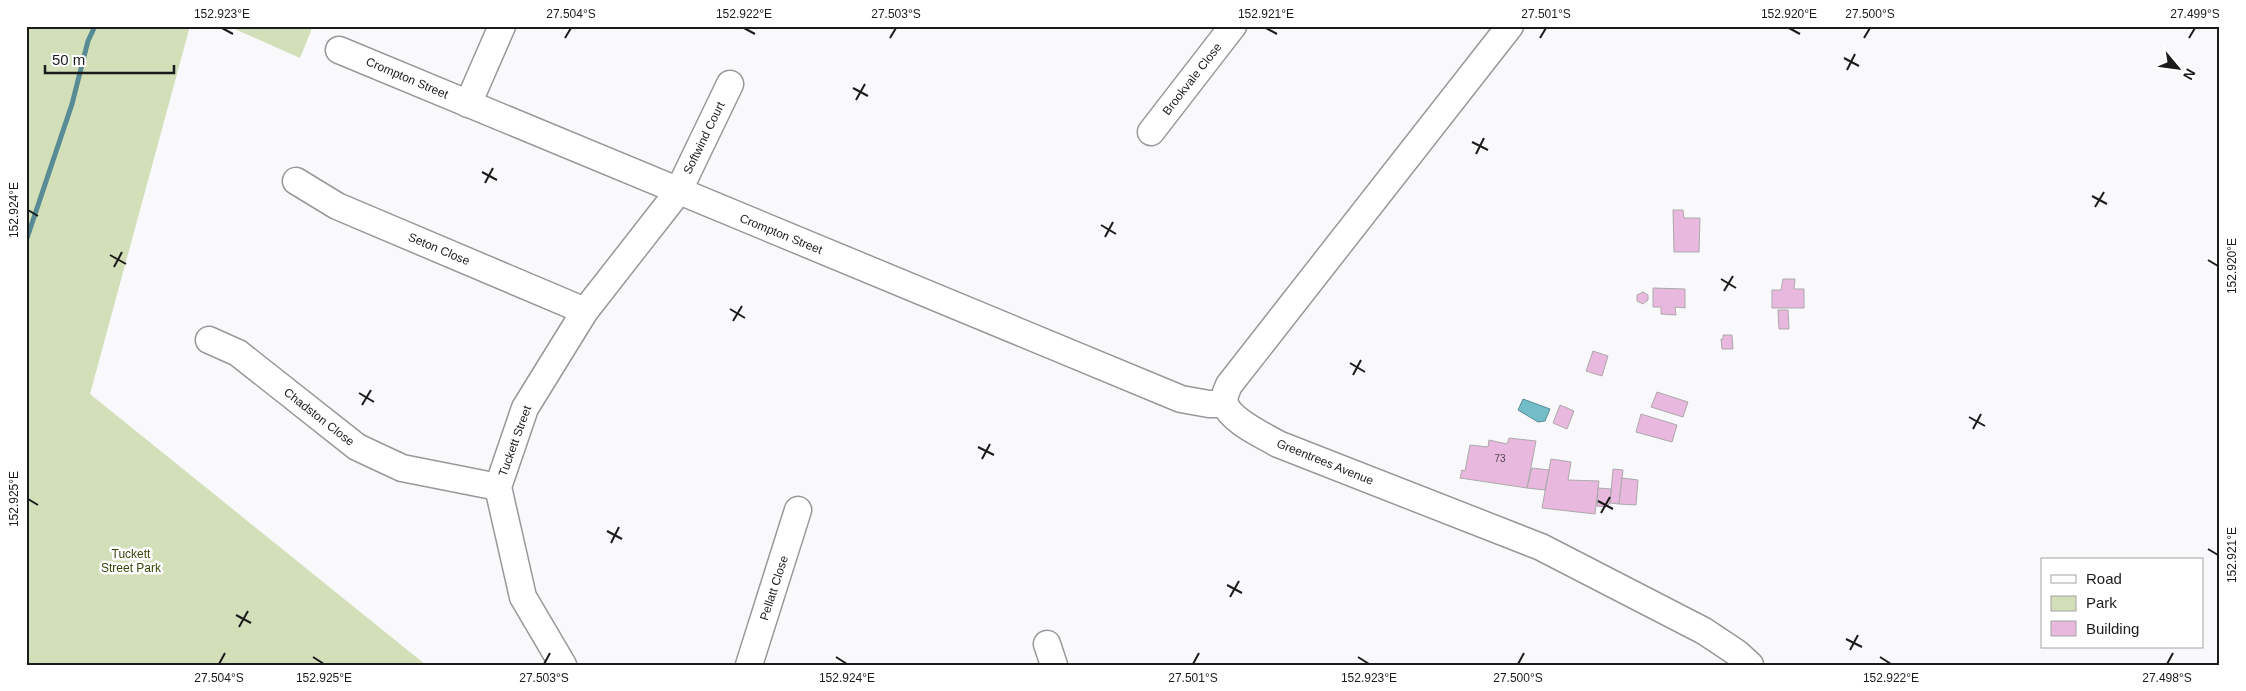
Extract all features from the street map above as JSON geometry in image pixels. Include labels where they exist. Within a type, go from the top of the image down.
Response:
[{"type":"street","points":[[468,104],[502,26]]},
{"type":"street","name":"Brookvale Close","points":[[1151,132],[1233,26]]},
{"type":"street","points":[[1225,404],[1225,395],[1229,385],[1500,30]]},
{"type":"street","name":"Crompton Street","points":[[339,50],[1181,399],[1209,404],[1225,404]]},
{"type":"street","name":"Softwind Court","points":[[678,192],[730,84]]},
{"type":"street","name":"Seton Close","points":[[296,181],[337,206],[585,311]]},
{"type":"street","name":"Tuckett Street","points":[[563,665],[523,597],[498,487],[525,408],[585,311],[678,192]]},
{"type":"street","name":"Chadston Close","points":[[209,340],[238,354],[357,447],[402,468],[498,487]]},
{"type":"street","name":"Greentrees Avenue","points":[[1225,404],[1240,421],[1278,444],[1541,547],[1704,631],[1737,653],[1750,665]]},
{"type":"street","name":"Pellatt Close","points":[[749,665],[798,510]]},
{"type":"green space","name":"Tuckett Street Park","points":[[26,26],[190,26],[90,394],[426,665],[26,665]]},
{"type":"green space","points":[[228,26],[313,26],[300,58]]},
{"type":"water","points":[[1523,399],[1550,409],[1545,421],[1538,422],[1518,410]]},
{"type":"building","points":[[1673,210],[1683,210],[1684,218],[1700,218],[1699,252],[1674,252]]},
{"type":"building","points":[[1783,279],[1795,279],[1794,289],[1804,289],[1804,308],[1772,308],[1772,290],[1781,290]]},
{"type":"building","points":[[1653,288],[1685,289],[1685,308],[1675,307],[1676,315],[1661,314],[1661,307],[1653,307]]},
{"type":"building","points":[[1643,292],[1648,295],[1648,300],[1643,304],[1637,301],[1637,295]]},
{"type":"building","points":[[1778,310],[1788,310],[1789,329],[1779,329]]},
{"type":"building","points":[[1723,335],[1732,335],[1733,349],[1722,349],[1721,339],[1723,339]]},
{"type":"building","points":[[1593,351],[1608,356],[1602,376],[1586,371]]},
{"type":"building","points":[[1657,392],[1688,402],[1683,417],[1651,407]]},
{"type":"building","points":[[1560,405],[1574,411],[1567,429],[1553,423]]},
{"type":"building","points":[[1641,414],[1677,425],[1672,442],[1636,432]]},
{"type":"building","points":[[1509,438],[1536,441],[1527,488],[1460,478],[1462,470],[1465,471],[1470,445],[1488,447],[1489,440],[1507,444]]},
{"type":"building","points":[[1551,459],[1571,462],[1568,480],[1599,481],[1595,514],[1542,508]]},
{"type":"building","points":[[1532,468],[1549,470],[1545,490],[1527,488]]},
{"type":"building","points":[[1613,469],[1623,470],[1619,504],[1610,503]]},
{"type":"building","points":[[1622,478],[1638,480],[1636,505],[1619,504]]},
{"type":"building","points":[[1598,488],[1611,489],[1610,503],[1606,507],[1597,506]]},
{"type":"waterway","points":[[26,241],[72,104],[88,41],[95,26]]}]
